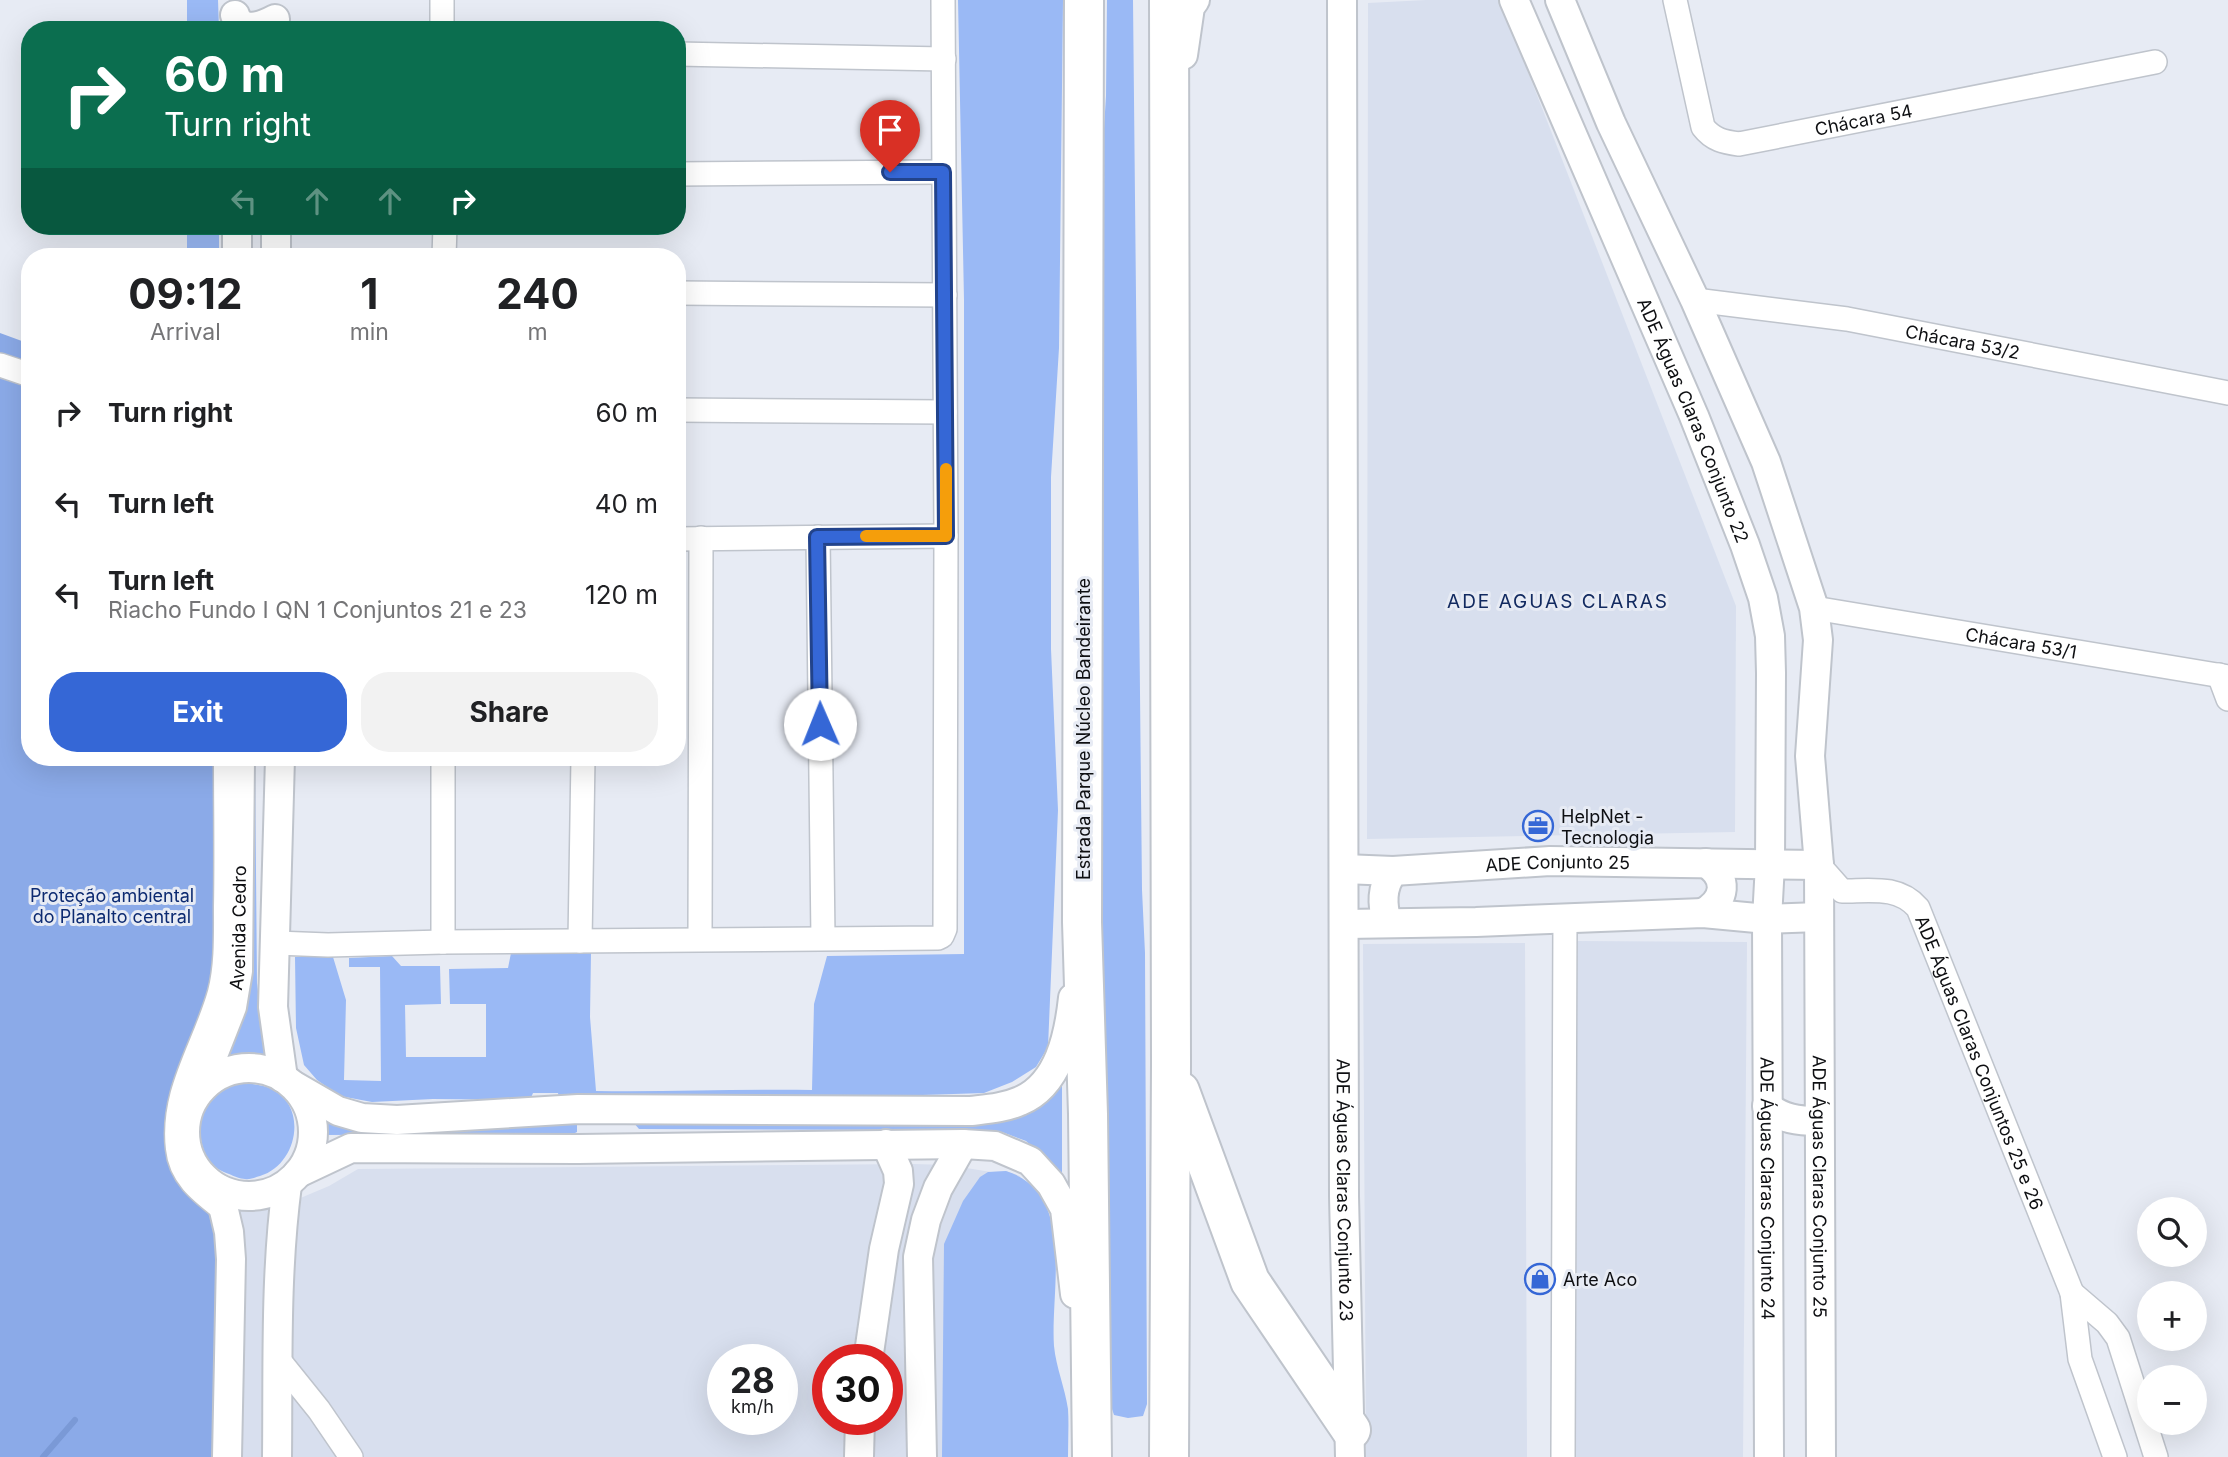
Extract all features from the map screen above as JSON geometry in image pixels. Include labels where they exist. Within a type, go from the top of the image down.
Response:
[{"type":"highway","name":"Estrada Parque Núcleo Bandeirante","points":[[1084,0],[1082,922],[1088,1114],[1092,1457]]},
{"type":"highway","points":[[1169,0],[1170,1457]]},
{"type":"highway","points":[[1171,1064],[1251,1281],[1351,1444]]},
{"type":"street","points":[[442,0],[442,21]]},
{"type":"street","points":[[276,943],[328,945],[942,936],[945,929],[946,536],[943,0]]},
{"type":"street","points":[[1169,154],[1190,7],[1195,0]]},
{"type":"street","points":[[1342,0],[1344,869]]},
{"type":"street","name":"ADE Águas Claras Conjunto 22","points":[[1514,0],[1644,299],[1745,545],[1763,598],[1770,636],[1771,673],[1770,864]]},
{"type":"street","name":"ADE Águas Claras Conjunto 25","points":[[1560,0],[1611,123],[1695,300],[1766,462],[1814,608],[1818,640],[1810,756],[1819,865],[1821,1457]]},
{"type":"street","name":"Chácara 54","points":[[1675,0],[1703,127],[1709,135],[1722,142],[1740,144],[2155,62]]},
{"type":"street","points":[[686,54],[944,58]]},
{"type":"street","points":[[686,174],[943,172]]},
{"type":"street","points":[[686,293],[945,295]]},
{"type":"street","name":"Chácara 53/2","points":[[1695,300],[1847,319],[2228,393]]},
{"type":"street","points":[[0,365],[21,372]]},
{"type":"street","points":[[686,410],[945,412]]},
{"type":"street","points":[[686,539],[946,536]]},
{"type":"street","points":[[817,537],[823,938]]},
{"type":"street","points":[[700,939],[701,538]]},
{"type":"street","name":"Chácara 53/1","points":[[1814,608],[2223,676]]},
{"type":"street","points":[[1771,673],[1780,666],[1814,673]]},
{"type":"street","points":[[2223,676],[2228,699]]},
{"type":"street","points":[[222,1202],[191,1187],[179,1167],[174,1128],[176,1098],[217,990],[223,935],[223,766]]},
{"type":"street","name":"Avenida Cedro","points":[[200,1091],[232,1007],[238,971],[240,766]]},
{"type":"street","points":[[277,1457],[280,1236],[293,1179],[308,1157],[313,1138],[312,1118],[304,1100],[288,1082],[273,1007],[280,766]]},
{"type":"street","points":[[443,766],[443,942]]},
{"type":"street","points":[[580,941],[583,766]]},
{"type":"street","name":"ADE Conjunto 25","points":[[1344,869],[1393,871],[1550,861],[1819,865]]},
{"type":"street","points":[[1703,913],[1715,906],[1721,896],[1722,881],[1717,870],[1706,863]]},
{"type":"street","name":"ADE Águas Claras Conjunto 24","points":[[1769,1457],[1767,919],[1770,864]]},
{"type":"street","points":[[1345,924],[1703,913],[1767,919],[1819,917],[1842,891],[1819,865]]},
{"type":"street","name":"ADE Águas Claras Conjunto 23","points":[[1344,869],[1344,1196],[1351,1444]]},
{"type":"street","points":[[1387,923],[1382,904],[1387,880],[1393,871]]},
{"type":"street","name":"ADE Águas Claras Conjuntos 25 e 26","points":[[1842,891],[1892,891],[1909,898],[1918,908],[2072,1293]]},
{"type":"street","points":[[1563,1457],[1565,917]]},
{"type":"street","points":[[227,1457],[231,1259],[229,1232],[222,1202],[192,1163],[186,1145],[185,1126],[190,1107],[200,1091],[217,1076],[239,1069],[262,1069],[338,1111],[362,1118],[397,1119],[578,1109],[971,1111],[999,1108],[1022,1101],[1039,1089],[1051,1075],[1061,1054],[1071,1013],[1082,922]]},
{"type":"street","points":[[1767,1106],[1777,1114],[1799,1121],[1818,1121]]},
{"type":"street","points":[[578,1109],[586,1118],[588,1136],[578,1149]]},
{"type":"street","points":[[631,1110],[621,1119],[620,1134],[624,1143],[638,1147]]},
{"type":"street","points":[[222,1202],[236,1195],[253,1197],[271,1193],[351,1148],[578,1149],[886,1144],[995,1146],[1030,1161],[1051,1184],[1065,1209],[1080,1338],[1092,1389]]},
{"type":"street","points":[[870,1344],[884,1249],[899,1184],[898,1171],[886,1144]]},
{"type":"street","points":[[922,1457],[918,1257],[926,1220],[938,1188],[963,1144]]},
{"type":"street","points":[[884,1249],[918,1257]]},
{"type":"street","points":[[2072,1293],[2080,1359],[2115,1457]]},
{"type":"street","points":[[2072,1293],[2107,1323],[2119,1338],[2156,1457]]},
{"type":"street","points":[[278,1359],[319,1410],[351,1457]]},
{"type":"street","points":[[859,1457],[860,1435]]},
{"type":"shaded area","points":[[187,0],[218,0],[219,21],[187,21]]},
{"type":"shaded area","points":[[958,0],[1063,0],[1059,348],[1051,477],[1051,649],[1058,810],[1048,1047],[1036,1067],[1012,1082],[984,1093],[770,1100],[560,1102],[558,1093],[533,1093],[530,1100],[433,1099],[372,1102],[340,1096],[317,1080],[304,1065],[296,1028],[295,957],[333,957],[346,1000],[344,1080],[381,1081],[380,967],[349,967],[349,958],[392,956],[401,966],[440,966],[441,1004],[405,1005],[406,1057],[486,1057],[486,1004],[450,1004],[449,969],[508,968],[511,953],[591,953],[590,1017],[596,1091],[650,1091],[812,1090],[814,1004],[827,956],[964,954],[964,300]]},
{"type":"shaded area","points":[[1107,0],[1133,0],[1142,890],[1145,953],[1147,1404],[1143,1416],[1128,1418],[1114,1415],[1111,1406],[1110,1266],[1099,1208],[1096,256],[1106,96]]},
{"type":"shaded area","points":[[1500,0],[1736,606],[1735,832],[1367,839],[1368,3]]},
{"type":"shaded area","points":[[187,235],[219,235],[219,248],[187,248]]},
{"type":"shaded area","points":[[243,766],[255,766],[257,983],[267,1064],[235,1059],[218,1066]]},
{"type":"shaded area","points":[[1577,941],[1747,942],[1743,1457],[1576,1457]]},
{"type":"shaded area","points":[[1525,943],[1527,1457],[1366,1457],[1363,944]]},
{"type":"shaded area","points":[[1062,1074],[1062,1173],[1026,1141],[1002,1132],[639,1129],[633,1122],[950,1117]]},
{"type":"shaded area","points":[[249,1083],[268,1087],[282,1096],[290,1107],[294,1134],[283,1160],[273,1170],[247,1179],[226,1173],[212,1164],[204,1150],[200,1128],[205,1107],[217,1091],[227,1086]]},
{"type":"shaded area","points":[[314,1105],[575,1123],[577,1132],[320,1135],[320,1118]]},
{"type":"shaded area","points":[[914,1164],[948,1165],[991,1172],[1006,1171],[1020,1176],[1054,1351],[1065,1457],[220,1457],[212,1207],[272,1210],[329,1186],[358,1169]]},
{"type":"shaded area","points":[[1006,1171],[1028,1183],[1043,1200],[1051,1221],[1056,1272],[1054,1346],[1068,1409],[1068,1457],[942,1457],[944,1244],[963,1201],[980,1177],[988,1172]]},
{"type":"green space","name":"Proteção ambiental do Planalto central","points":[[0,333],[21,341],[21,766],[223,766],[223,935],[187,1074],[175,1151],[217,1229],[220,1457],[0,1457]]},
{"type":"waterway","points":[[43,1457],[75,1420]]},
{"type":"slow traffic","points":[[866,536],[946,536],[946,469]]},
{"type":"place","name":"HelpNet - Tecnologia","points":[[1538,826]]},
{"type":"place","name":"Arte Aco","points":[[1540,1279]]},
{"type":"district","name":"ADE AGUAS CLARAS","points":[[1558,601]]},
{"type":"route","points":[[820,724],[817,537],[946,536],[943,172],[890,172]]}]
